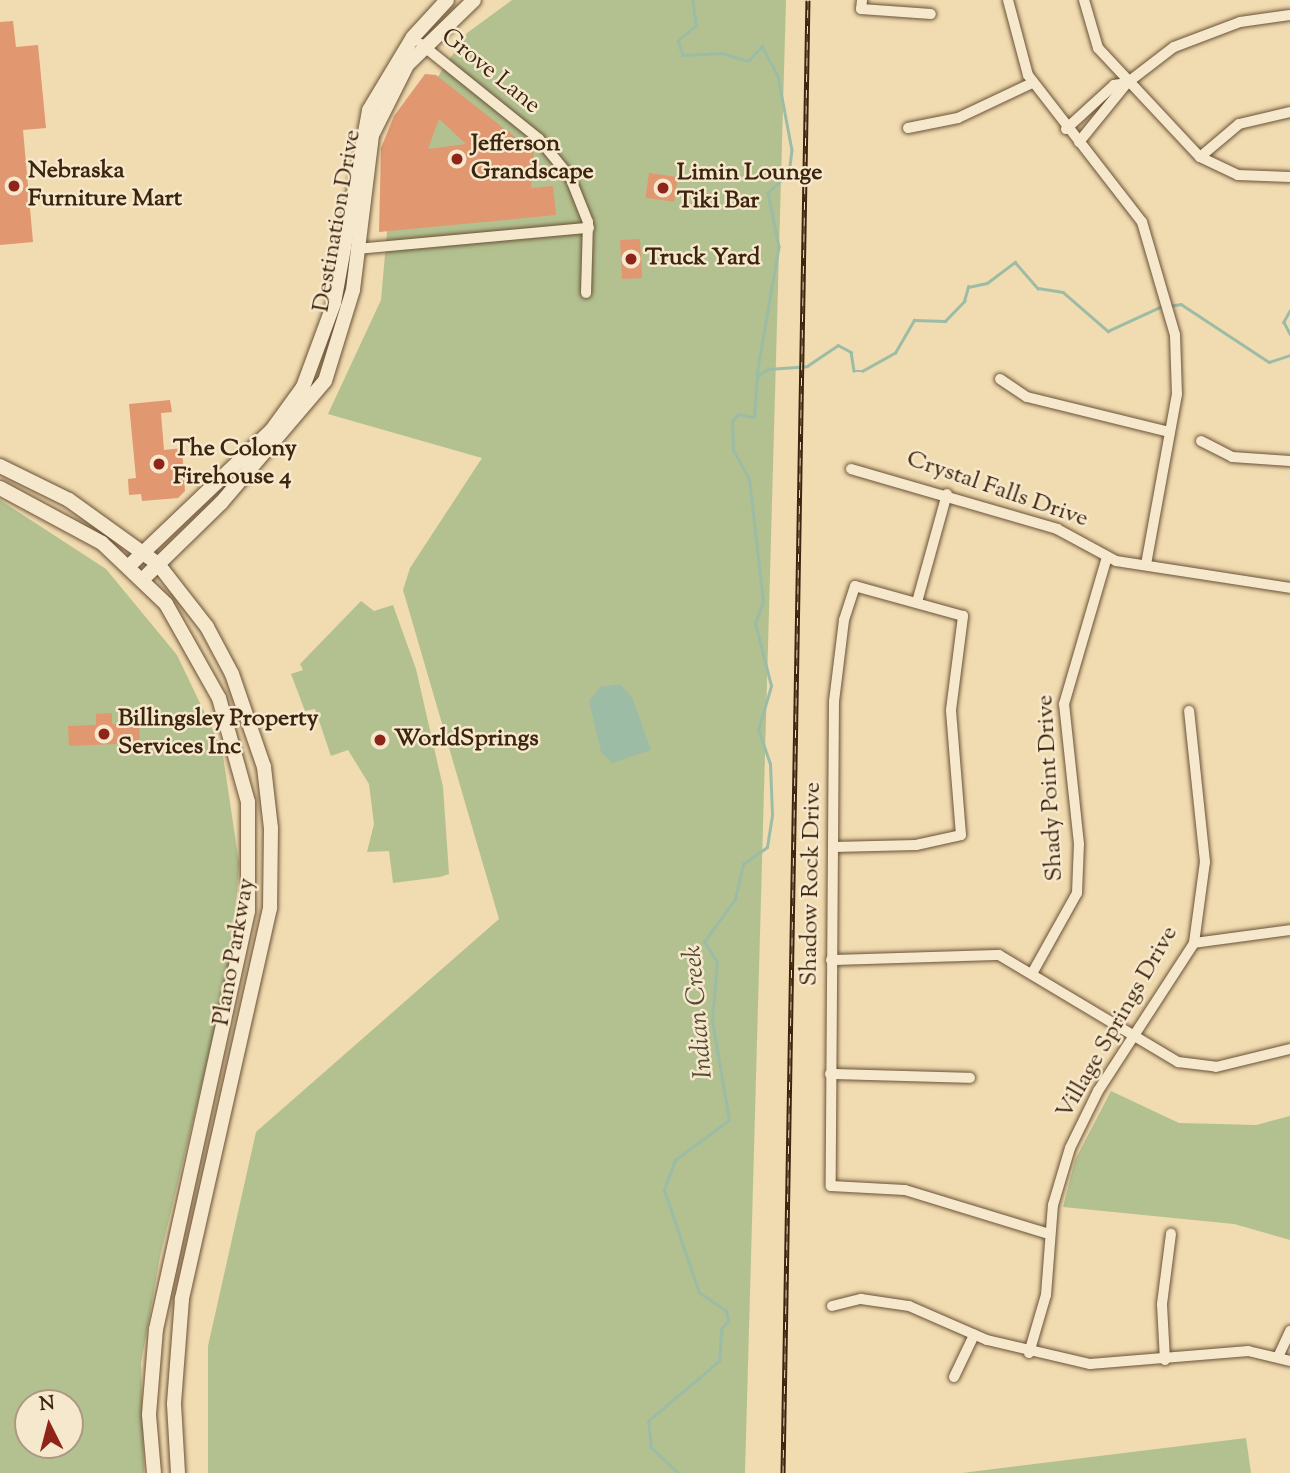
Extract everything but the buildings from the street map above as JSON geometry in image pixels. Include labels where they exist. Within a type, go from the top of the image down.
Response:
[{"type":"main road","name":"Destination Drive","points":[[130,566],[271,431],[303,387],[334,303],[369,110],[447,0]]},
{"type":"main road","name":"Destination Drive","points":[[143,579],[299,419],[325,381],[354,290],[356,249],[372,135],[418,41],[474,0]]},
{"type":"main road","name":"Plano Parkway","points":[[0,466],[69,499],[146,550],[207,628],[232,674],[264,767],[273,862],[265,942],[183,1299],[174,1404],[178,1473]]},
{"type":"main road","name":"Plano Parkway","points":[[0,488],[67,521],[130,566],[166,604],[219,698],[251,825],[248,911],[156,1329],[149,1415],[154,1473]]},
{"type":"street","points":[[1008,0],[1014,43],[1032,83],[1066,129],[1132,204],[1156,260],[1175,335],[1177,394],[1146,565]]},
{"type":"street","points":[[1084,0],[1095,42],[1127,83],[1200,157],[1238,175],[1290,177]]},
{"type":"street","points":[[862,5],[932,14]]},
{"type":"street","points":[[1079,142],[1127,83],[1201,34],[1290,15]]},
{"type":"street","name":"Grove Lane","points":[[418,41],[557,157],[582,199],[589,228],[586,293]]},
{"type":"street","points":[[908,128],[958,118],[1032,83]]},
{"type":"street","points":[[1066,129],[1114,86],[1127,83]]},
{"type":"street","points":[[1200,157],[1239,124],[1290,112]]},
{"type":"street","points":[[356,249],[589,228]]},
{"type":"street","points":[[1000,379],[1027,397],[1170,432]]},
{"type":"street","points":[[1201,441],[1232,457],[1290,461]]},
{"type":"street","name":"Crystal Falls Drive","points":[[852,469],[947,494],[1079,538],[1107,556],[1146,565],[1290,588]]},
{"type":"street","points":[[834,847],[958,839],[951,693],[963,616],[917,602],[947,494]]},
{"type":"street","name":"Shady Point Drive","points":[[1034,970],[1071,907],[1079,880],[1064,704],[1107,556]]},
{"type":"street","name":"Shadow Rock Drive","points":[[917,602],[855,586],[835,671],[831,1186],[905,1190],[1049,1234]]},
{"type":"street","name":"Village Springs Drive","points":[[1029,1353],[1046,1295],[1049,1234],[1070,1148],[1134,1036],[1194,943],[1205,862],[1196,728],[1189,710]]},
{"type":"street","points":[[1194,943],[1290,930]]},
{"type":"street","points":[[831,960],[919,960],[978,951],[1034,970],[1134,1036],[1200,1067],[1290,1049]]},
{"type":"street","points":[[830,1074],[970,1078]]},
{"type":"street","points":[[1165,1360],[1162,1304],[1171,1234]]},
{"type":"street","points":[[832,1306],[861,1299],[909,1306],[974,1335],[1029,1353],[1090,1364],[1248,1352],[1290,1362]]},
{"type":"street","points":[[1278,1357],[1290,1331]]},
{"type":"street","points":[[954,1377],[974,1335]]},
{"type":"shaded area","points":[[512,0],[786,0],[745,1473],[208,1473],[208,1346],[256,1132],[499,919],[403,590],[410,568],[482,458],[328,414],[381,300],[395,141],[467,33]]},
{"type":"shaded area","points":[[0,500],[106,569],[177,655],[222,749],[239,863],[232,958],[160,1257],[141,1363],[144,1473],[0,1473]]},
{"type":"shaded area","name":"WorldSprings","points":[[361,601],[374,611],[393,605],[416,669],[443,787],[449,874],[440,877],[393,883],[389,851],[367,852],[374,824],[369,784],[348,750],[331,756],[315,709],[305,711],[291,674],[303,670],[300,664]]},
{"type":"shaded area","points":[[620,684],[632,697],[651,750],[612,763],[601,752],[589,701],[600,687]]},
{"type":"shaded area","points":[[1111,1091],[1179,1123],[1256,1125],[1290,1116],[1290,1240],[1234,1224],[1063,1207],[1075,1160]]},
{"type":"shaded area","points":[[1246,1438],[1251,1473],[962,1473]]},
{"type":"waterway","points":[[693,0],[696,26],[678,41],[683,55],[722,53],[748,61],[762,46],[778,76],[792,150],[789,173],[768,193],[779,247],[757,374]]},
{"type":"waterway","name":"Indian Creek","points":[[678,1473],[651,1448],[648,1421],[719,1361],[721,1329],[728,1321],[726,1311],[699,1293],[664,1190],[675,1160],[729,1120],[712,1021],[717,962],[704,942],[735,899],[743,864],[767,847],[772,814],[770,764],[758,730],[771,686],[755,623],[763,602],[749,479],[733,450],[732,421],[738,414],[754,417],[757,376],[768,369],[807,366],[838,345],[851,352],[854,371],[862,371],[895,353],[914,320],[945,321],[964,301],[968,287],[987,283],[1015,262],[1038,288],[1063,292],[1108,331],[1162,306]]},
{"type":"waterway","name":"Indian Creek","points":[[1169,306],[1181,304],[1269,362],[1290,355]]},
{"type":"waterway","name":"Indian Creek","points":[[1290,311],[1284,322],[1290,334]]},
{"type":"railway","points":[[783,1473],[808,0]]},
{"type":"place","name":"Jefferson Grandscape","points":[[457,159]]},
{"type":"place","name":"Nebraska Furniture Mart","points":[[14,186]]},
{"type":"place","name":"Limin Lounge Tiki Bar","points":[[663,188]]},
{"type":"place","name":"Truck Yard","points":[[631,259]]},
{"type":"place","name":"The Colony Firehouse 4","points":[[159,464]]},
{"type":"place","name":"Billingsley Property Services Inc","points":[[104,734]]},
{"type":"place","name":"WorldSprings","points":[[380,740]]}]
